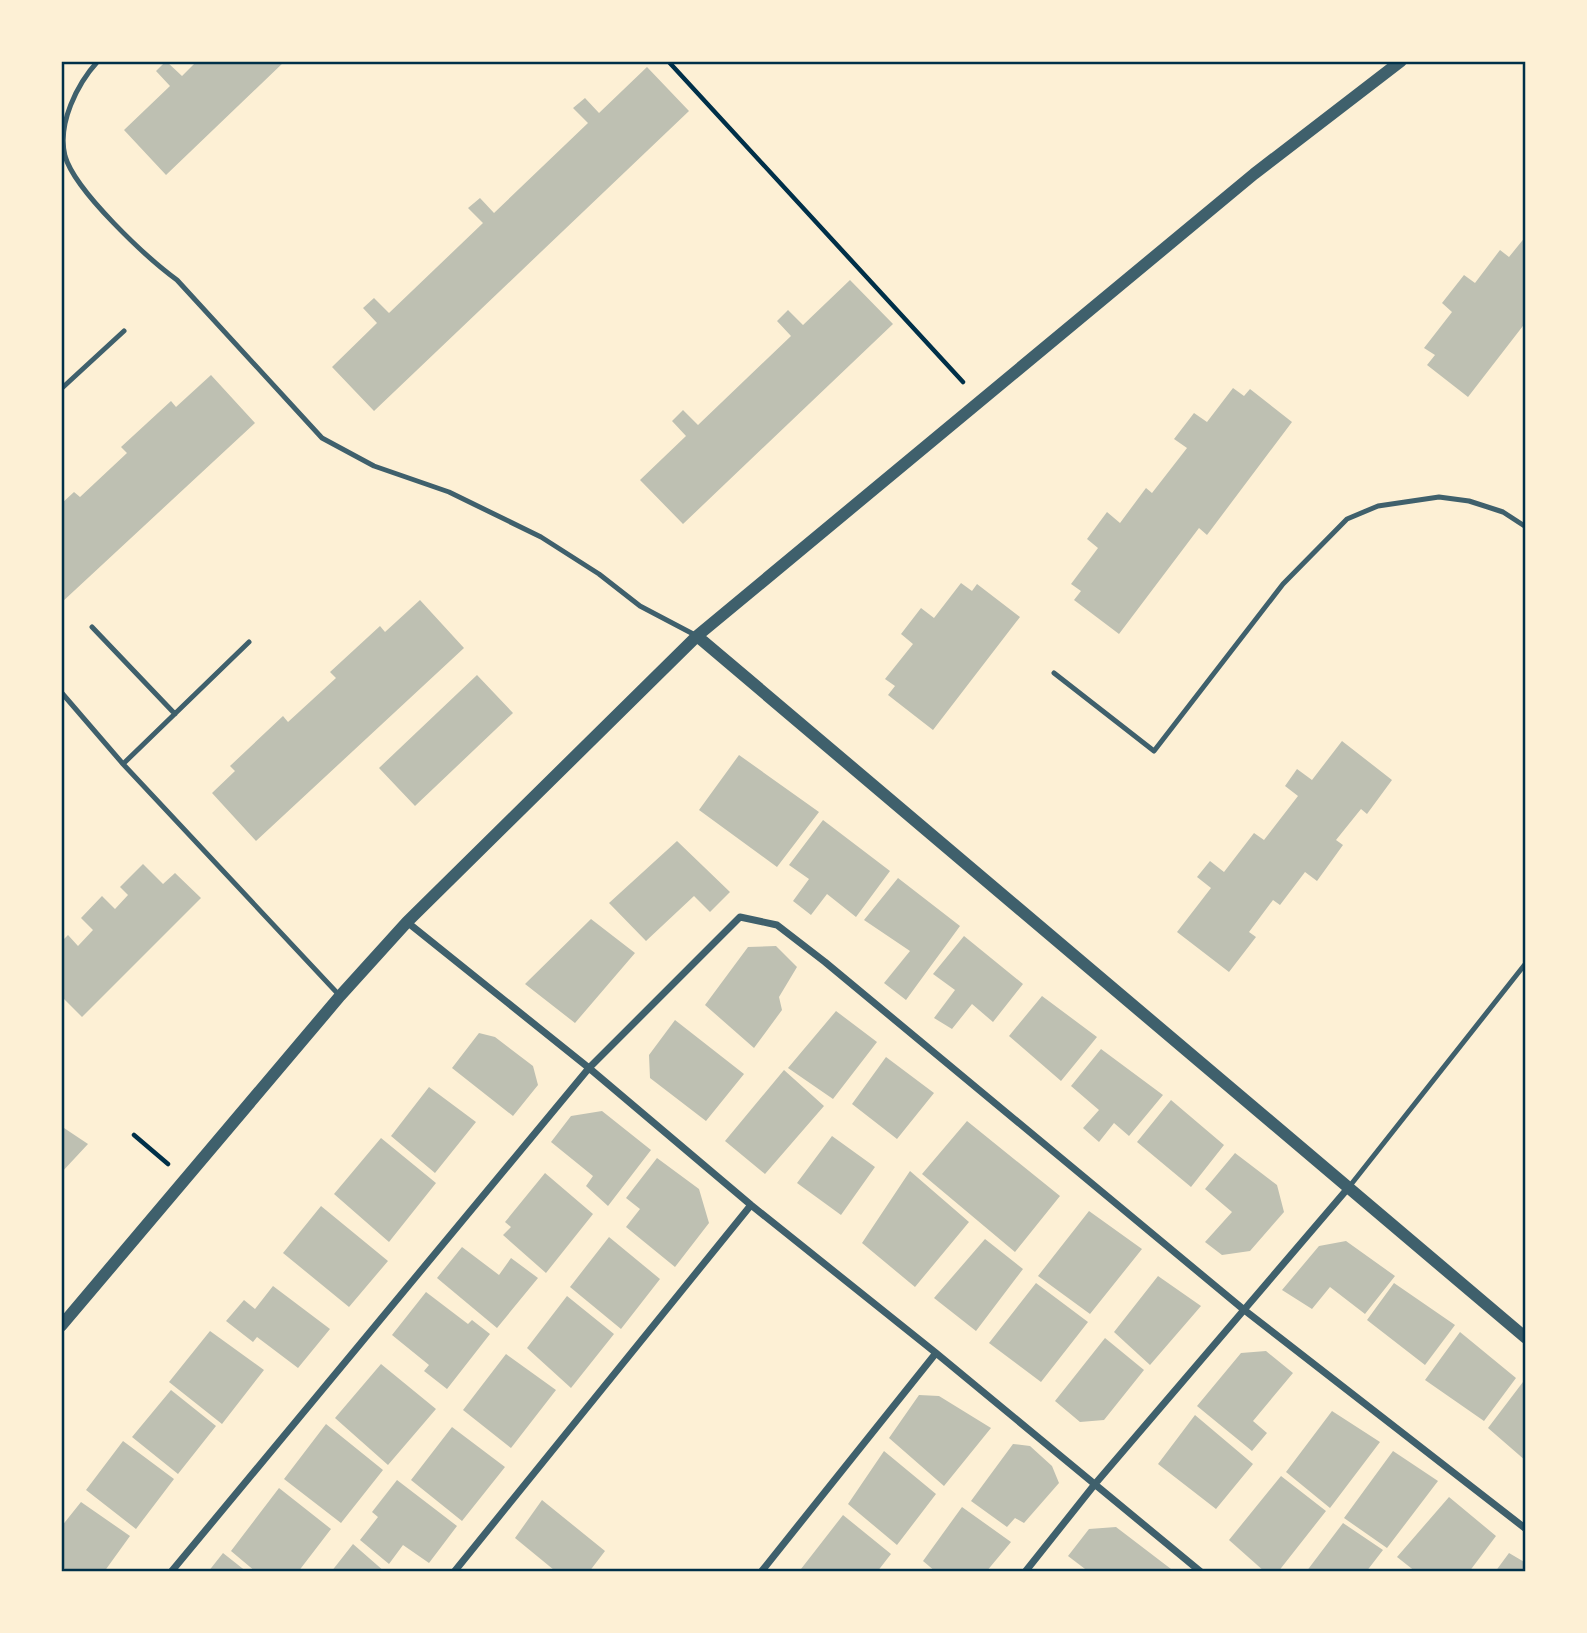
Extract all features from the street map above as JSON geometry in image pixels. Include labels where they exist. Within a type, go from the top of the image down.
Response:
[{"type":"street","points":[[61,1326],[340,996],[407,922],[697,636],[1387,65],[1401,61]]},
{"type":"street","points":[[697,636],[1526,1338]]},
{"type":"street","points":[[171,1572],[589,1068],[740,917],[777,925],[825,962],[1243,1308],[1526,1529]]},
{"type":"street","points":[[407,922],[589,1068],[751,1205],[936,1353],[1201,1572]]},
{"type":"street","points":[[1025,1572],[1243,1308],[1349,1187]]},
{"type":"street","points":[[454,1572],[751,1205]]},
{"type":"street","points":[[761,1572],[936,1353]]},
{"type":"lane","points":[[97,61],[79,87],[66,124],[65,155],[73,175],[152,261],[177,280],[322,438],[374,466],[449,492],[541,537],[600,574],[640,606],[697,636]]},
{"type":"lane","points":[[61,389],[124,331]]},
{"type":"lane","points":[[1054,673],[1154,751],[1283,584],[1347,519],[1378,506],[1439,497],[1469,501],[1503,512],[1526,527]]},
{"type":"lane","points":[[92,627],[174,714]]},
{"type":"lane","points":[[123,764],[249,642]]},
{"type":"lane","points":[[61,692],[123,764],[340,996]]},
{"type":"lane","points":[[1349,1187],[1526,963]]},
{"type":"path","points":[[668,61],[981,401]]},
{"type":"path","points":[[134,1135],[186,1179]]},
{"type":"building","points":[[166,61],[182,76],[197,61],[285,61],[166,175],[124,130],[170,86],[156,71]]},
{"type":"building","points":[[647,67],[689,111],[374,411],[332,367],[377,323],[363,308],[374,298],[389,313],[483,223],[468,208],[480,198],[494,213],[588,123],[573,108],[585,98],[599,113]]},
{"type":"building","points":[[1526,236],[1526,322],[1468,397],[1427,365],[1435,355],[1424,348],[1452,312],[1442,303],[1464,275],[1475,283],[1500,250],[1509,257]]},
{"type":"building","points":[[850,280],[893,324],[683,524],[640,480],[686,436],[672,421],[683,410],[698,425],[791,336],[777,321],[788,310],[803,325]]},
{"type":"building","points":[[211,375],[255,423],[61,603],[61,504],[74,492],[80,497],[127,453],[121,447],[171,401],[176,407]]},
{"type":"building","points":[[1233,388],[1244,396],[1250,389],[1292,422],[1207,535],[1199,528],[1119,634],[1074,600],[1081,591],[1071,584],[1098,548],[1087,539],[1107,512],[1120,523],[1146,488],[1152,493],[1187,448],[1174,439],[1194,413],[1207,422]]},
{"type":"building","points":[[961,583],[972,591],[977,584],[1020,617],[933,730],[888,695],[895,686],[885,679],[913,644],[901,634],[921,608],[934,618]]},
{"type":"building","points":[[420,600],[464,648],[256,841],[212,793],[235,771],[230,766],[283,716],[288,722],[336,678],[330,672],[380,626],[385,632]]},
{"type":"building","points":[[477,675],[513,713],[415,806],[379,768]]},
{"type":"building","points":[[1342,741],[1392,780],[1367,814],[1361,809],[1336,840],[1343,845],[1317,881],[1305,872],[1280,905],[1273,900],[1249,932],[1256,937],[1229,972],[1177,932],[1211,888],[1197,877],[1210,861],[1224,872],[1254,833],[1264,840],[1298,796],[1285,786],[1297,769],[1312,780]]},
{"type":"building","points":[[739,755],[819,812],[777,867],[699,810]]},
{"type":"building","points":[[823,820],[890,871],[856,917],[827,894],[811,915],[793,901],[809,879],[789,865]]},
{"type":"building","points":[[677,841],[730,892],[710,912],[694,896],[646,941],[609,903]]},
{"type":"building","points":[[143,864],[163,884],[175,873],[201,898],[82,1017],[61,996],[61,942],[68,935],[78,946],[93,930],[81,918],[102,896],[115,909],[128,895],[120,887]]},
{"type":"building","points":[[898,878],[960,926],[906,1000],[884,983],[910,951],[864,920]]},
{"type":"building","points":[[591,919],[635,953],[575,1023],[525,984]]},
{"type":"building","points":[[964,936],[1023,984],[993,1022],[972,1004],[952,1029],[934,1018],[955,990],[933,974]]},
{"type":"building","points":[[776,946],[797,967],[779,997],[782,1010],[754,1048],[705,1005],[748,947]]},
{"type":"building","points":[[1042,996],[1097,1037],[1061,1081],[1009,1036]]},
{"type":"building","points":[[836,1011],[877,1042],[833,1099],[788,1068]]},
{"type":"building","points":[[675,1020],[744,1074],[706,1121],[650,1078],[649,1055]]},
{"type":"building","points":[[479,1033],[495,1037],[533,1066],[538,1085],[513,1116],[452,1068]]},
{"type":"building","points":[[1101,1049],[1163,1095],[1129,1136],[1114,1123],[1099,1142],[1083,1128],[1099,1110],[1071,1086]]},
{"type":"building","points":[[886,1057],[934,1093],[897,1139],[852,1104]]},
{"type":"building","points":[[784,1070],[824,1106],[765,1174],[725,1141]]},
{"type":"building","points":[[429,1087],[476,1122],[435,1173],[391,1136]]},
{"type":"building","points":[[1171,1100],[1224,1145],[1191,1187],[1137,1142]]},
{"type":"building","points":[[602,1111],[651,1150],[608,1206],[586,1186],[593,1176],[551,1142],[571,1116]]},
{"type":"building","points":[[967,1121],[1060,1196],[1015,1252],[922,1174]]},
{"type":"building","points":[[61,1126],[88,1144],[61,1173]]},
{"type":"building","points":[[832,1136],[875,1167],[841,1215],[797,1183]]},
{"type":"building","points":[[381,1138],[436,1183],[389,1242],[334,1194]]},
{"type":"building","points":[[1235,1153],[1277,1185],[1284,1212],[1250,1251],[1222,1255],[1205,1242],[1232,1212],[1205,1189]]},
{"type":"building","points":[[657,1158],[699,1189],[709,1223],[675,1267],[626,1227],[640,1209],[626,1198]]},
{"type":"building","points":[[910,1171],[969,1222],[915,1287],[862,1243]]},
{"type":"building","points":[[545,1173],[593,1214],[546,1273],[503,1235],[511,1227],[505,1222]]},
{"type":"building","points":[[321,1206],[388,1261],[349,1307],[283,1253]]},
{"type":"building","points":[[1089,1211],[1142,1249],[1090,1314],[1038,1276]]},
{"type":"building","points":[[609,1237],[660,1279],[621,1329],[570,1287]]},
{"type":"building","points":[[985,1239],[1023,1269],[976,1331],[934,1298]]},
{"type":"building","points":[[1346,1241],[1395,1276],[1365,1314],[1330,1287],[1312,1309],[1282,1290],[1319,1246]]},
{"type":"building","points":[[462,1247],[499,1275],[511,1258],[538,1278],[497,1328],[437,1278]]},
{"type":"building","points":[[1158,1276],[1201,1306],[1150,1365],[1114,1332]]},
{"type":"building","points":[[1036,1283],[1088,1322],[1041,1382],[989,1343]]},
{"type":"building","points":[[1394,1283],[1455,1325],[1425,1365],[1367,1320]]},
{"type":"building","points":[[273,1286],[330,1329],[298,1368],[257,1337],[253,1342],[226,1321],[244,1300],[255,1309]]},
{"type":"building","points":[[426,1292],[468,1324],[472,1320],[490,1334],[447,1389],[424,1371],[429,1365],[392,1335]]},
{"type":"building","points":[[567,1296],[614,1334],[571,1388],[527,1348]]},
{"type":"building","points":[[210,1331],[264,1370],[222,1424],[169,1382]]},
{"type":"building","points":[[1460,1332],[1516,1378],[1484,1421],[1425,1380]]},
{"type":"building","points":[[1105,1338],[1144,1370],[1104,1420],[1080,1422],[1055,1401]]},
{"type":"building","points":[[1266,1351],[1293,1373],[1253,1421],[1267,1433],[1252,1451],[1197,1406],[1241,1353]]},
{"type":"building","points":[[506,1354],[556,1390],[511,1448],[463,1410]]},
{"type":"building","points":[[381,1364],[436,1409],[388,1465],[335,1418]]},
{"type":"building","points":[[1526,1378],[1526,1461],[1488,1428]]},
{"type":"building","points":[[171,1390],[216,1426],[178,1474],[132,1437]]},
{"type":"building","points":[[919,1395],[939,1396],[991,1428],[944,1486],[889,1438]]},
{"type":"building","points":[[1332,1411],[1380,1442],[1330,1508],[1286,1472]]},
{"type":"building","points":[[1195,1415],[1253,1464],[1216,1509],[1158,1464]]},
{"type":"building","points":[[326,1424],[383,1470],[341,1523],[284,1479]]},
{"type":"building","points":[[452,1427],[505,1467],[462,1521],[411,1480]]},
{"type":"building","points":[[123,1441],[174,1479],[136,1529],[86,1490]]},
{"type":"building","points":[[1013,1444],[1030,1446],[1052,1466],[1059,1483],[1024,1523],[1015,1518],[1007,1527],[971,1501]]},
{"type":"building","points":[[884,1451],[936,1494],[897,1545],[848,1504]]},
{"type":"building","points":[[1393,1451],[1438,1481],[1387,1548],[1344,1518]]},
{"type":"building","points":[[1281,1476],[1326,1511],[1278,1572],[1265,1572],[1229,1540]]},
{"type":"building","points":[[397,1480],[457,1526],[429,1563],[403,1545],[389,1564],[360,1540],[378,1517],[372,1512]]},
{"type":"building","points":[[279,1488],[331,1529],[298,1572],[256,1572],[231,1551]]},
{"type":"building","points":[[1449,1497],[1496,1536],[1469,1572],[1416,1572],[1397,1557]]},
{"type":"building","points":[[542,1500],[605,1551],[589,1572],[552,1572],[554,1570],[515,1538]]},
{"type":"building","points":[[81,1502],[130,1536],[104,1572],[69,1572],[61,1566],[61,1527]]},
{"type":"building","points":[[962,1507],[1011,1542],[986,1572],[936,1572],[923,1561]]},
{"type":"building","points":[[843,1515],[891,1554],[877,1572],[805,1572],[801,1569]]},
{"type":"building","points":[[1343,1523],[1383,1550],[1366,1572],[1306,1572]]},
{"type":"building","points":[[1116,1527],[1171,1569],[1169,1572],[1089,1572],[1068,1556],[1089,1529]]},
{"type":"building","points":[[353,1544],[385,1572],[331,1572]]},
{"type":"building","points":[[223,1553],[247,1572],[208,1572]]},
{"type":"building","points":[[1509,1553],[1526,1563],[1526,1572],[1495,1572]]}]
